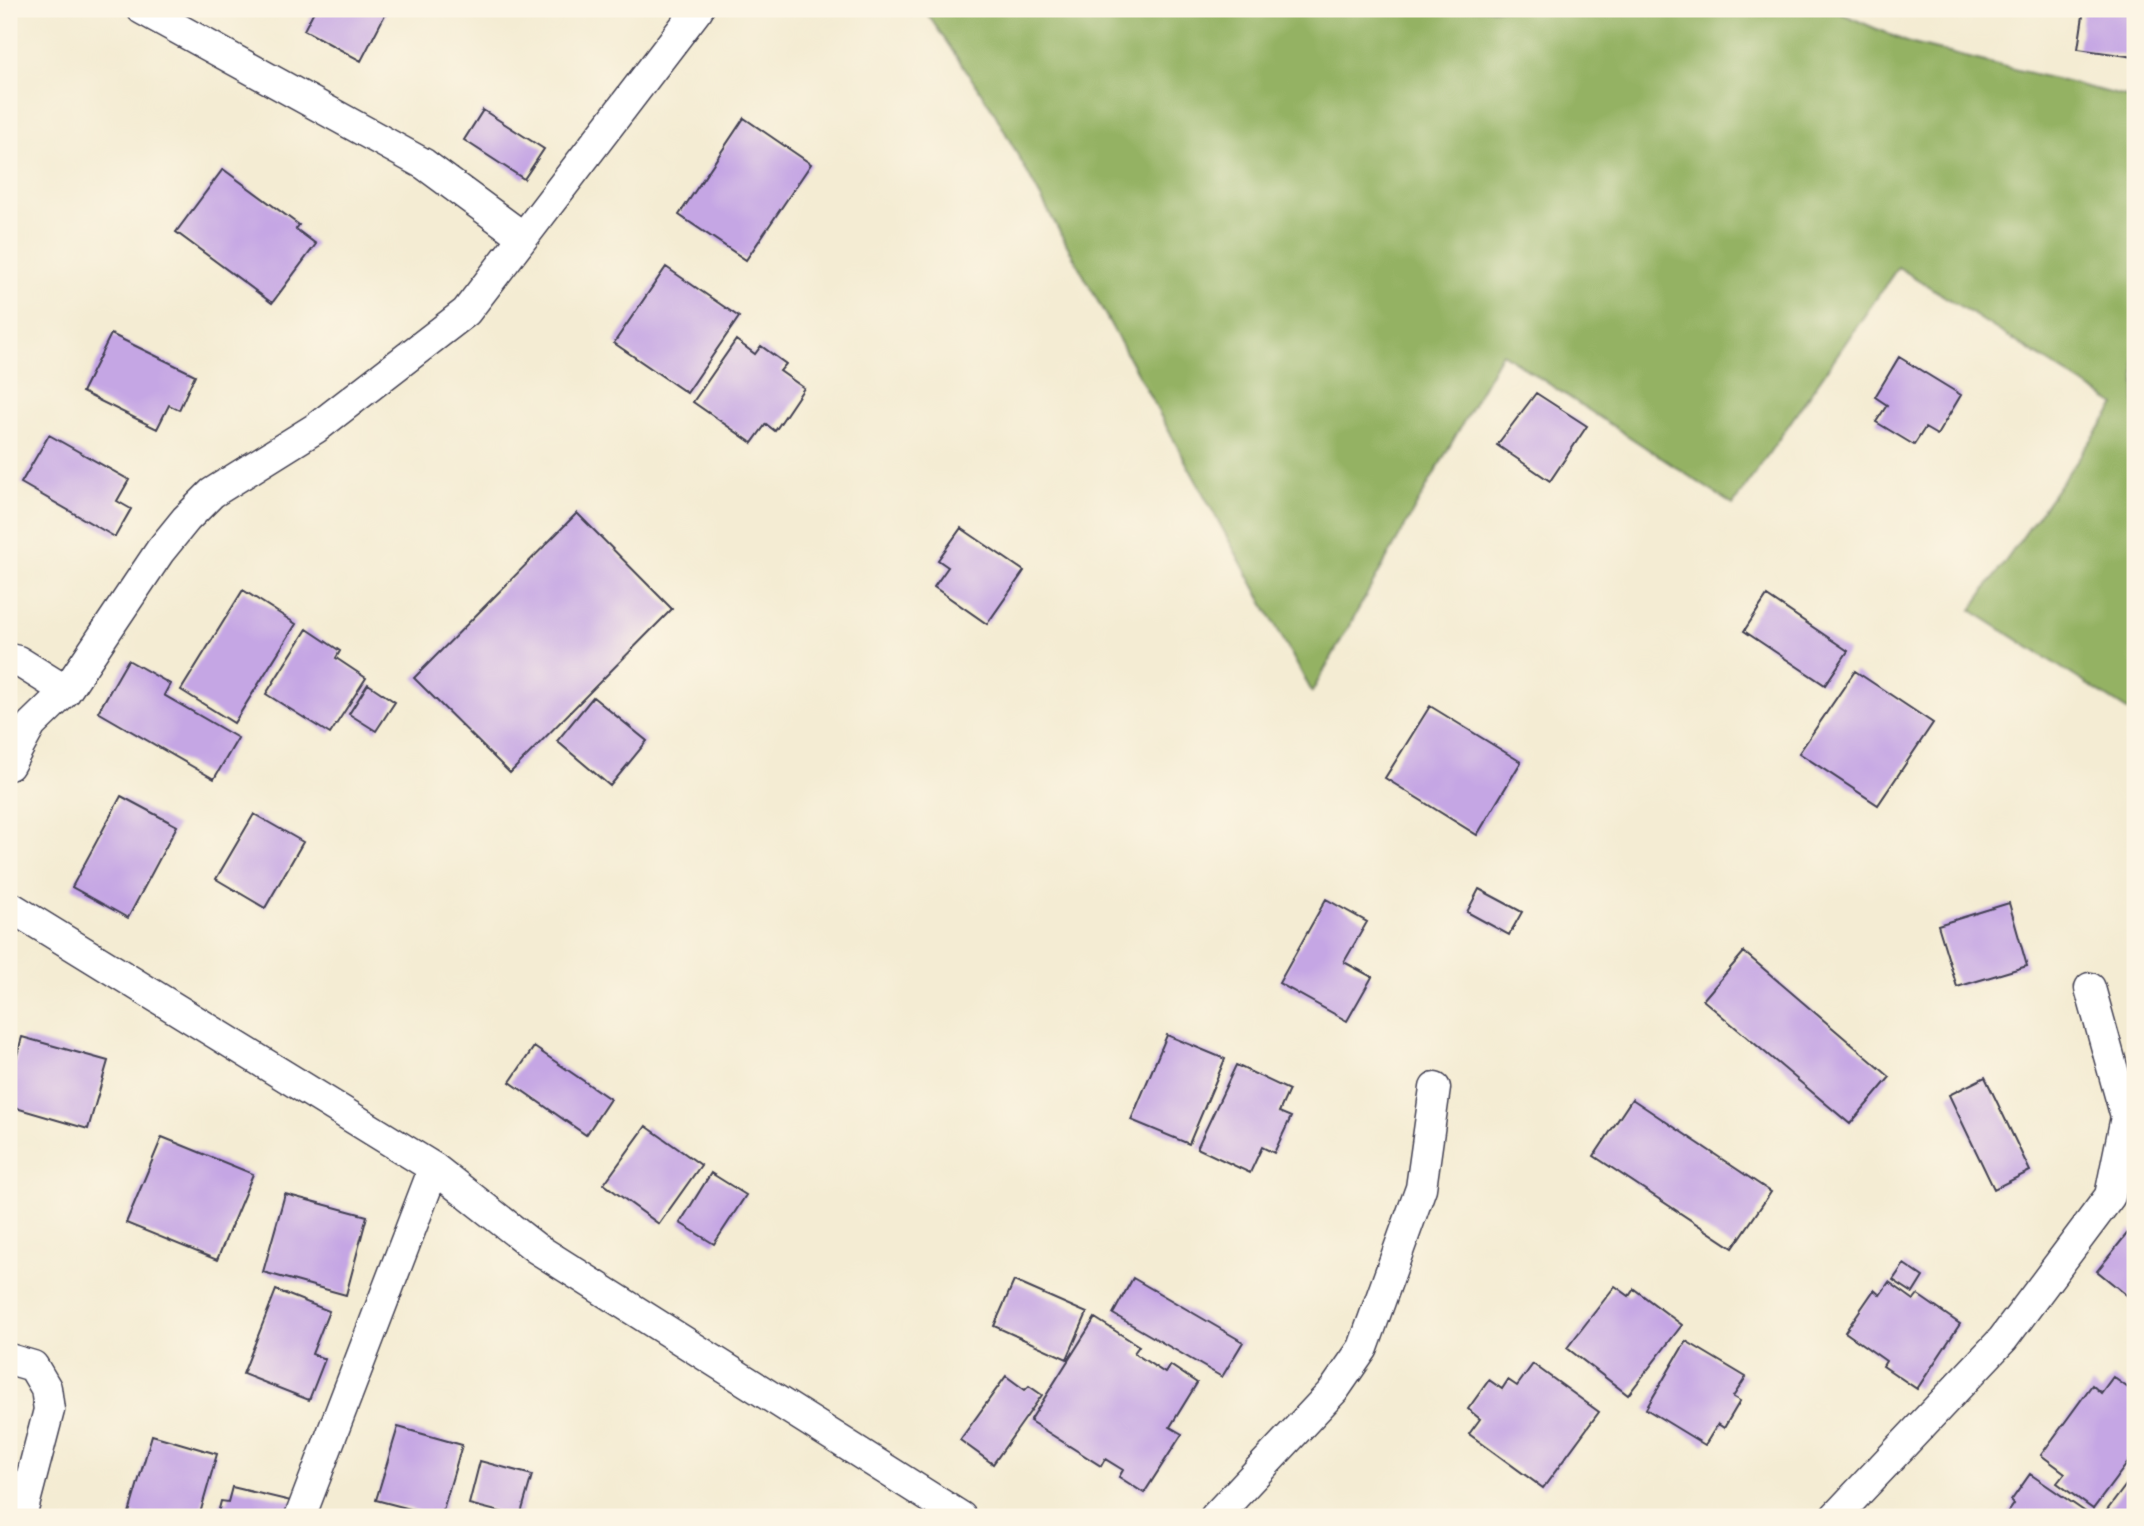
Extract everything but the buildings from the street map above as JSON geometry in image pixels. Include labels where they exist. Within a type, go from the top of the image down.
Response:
[{"type":"street","points":[[142,9],[424,164],[523,237]]},
{"type":"street","points":[[9,765],[31,725],[66,691],[160,551],[203,501],[316,428],[466,312],[698,9]]},
{"type":"street","points":[[9,659],[19,661],[66,691]]},
{"type":"street","points":[[9,906],[434,1168],[536,1248],[961,1517]]},
{"type":"street","points":[[1835,1517],[2003,1339],[2110,1196],[2126,1117],[2090,988]]},
{"type":"street","points":[[1215,1517],[1334,1390],[1363,1348],[1421,1188],[1435,1088]]},
{"type":"street","points":[[300,1517],[434,1168]]},
{"type":"street","points":[[9,1359],[33,1366],[46,1388],[49,1410],[21,1517]]},
{"type":"green space","points":[[924,9],[1831,9],[1909,43],[2135,99],[2135,715],[1971,610],[2116,405],[1898,267],[1733,505],[1502,353],[1312,692],[993,110]]}]
